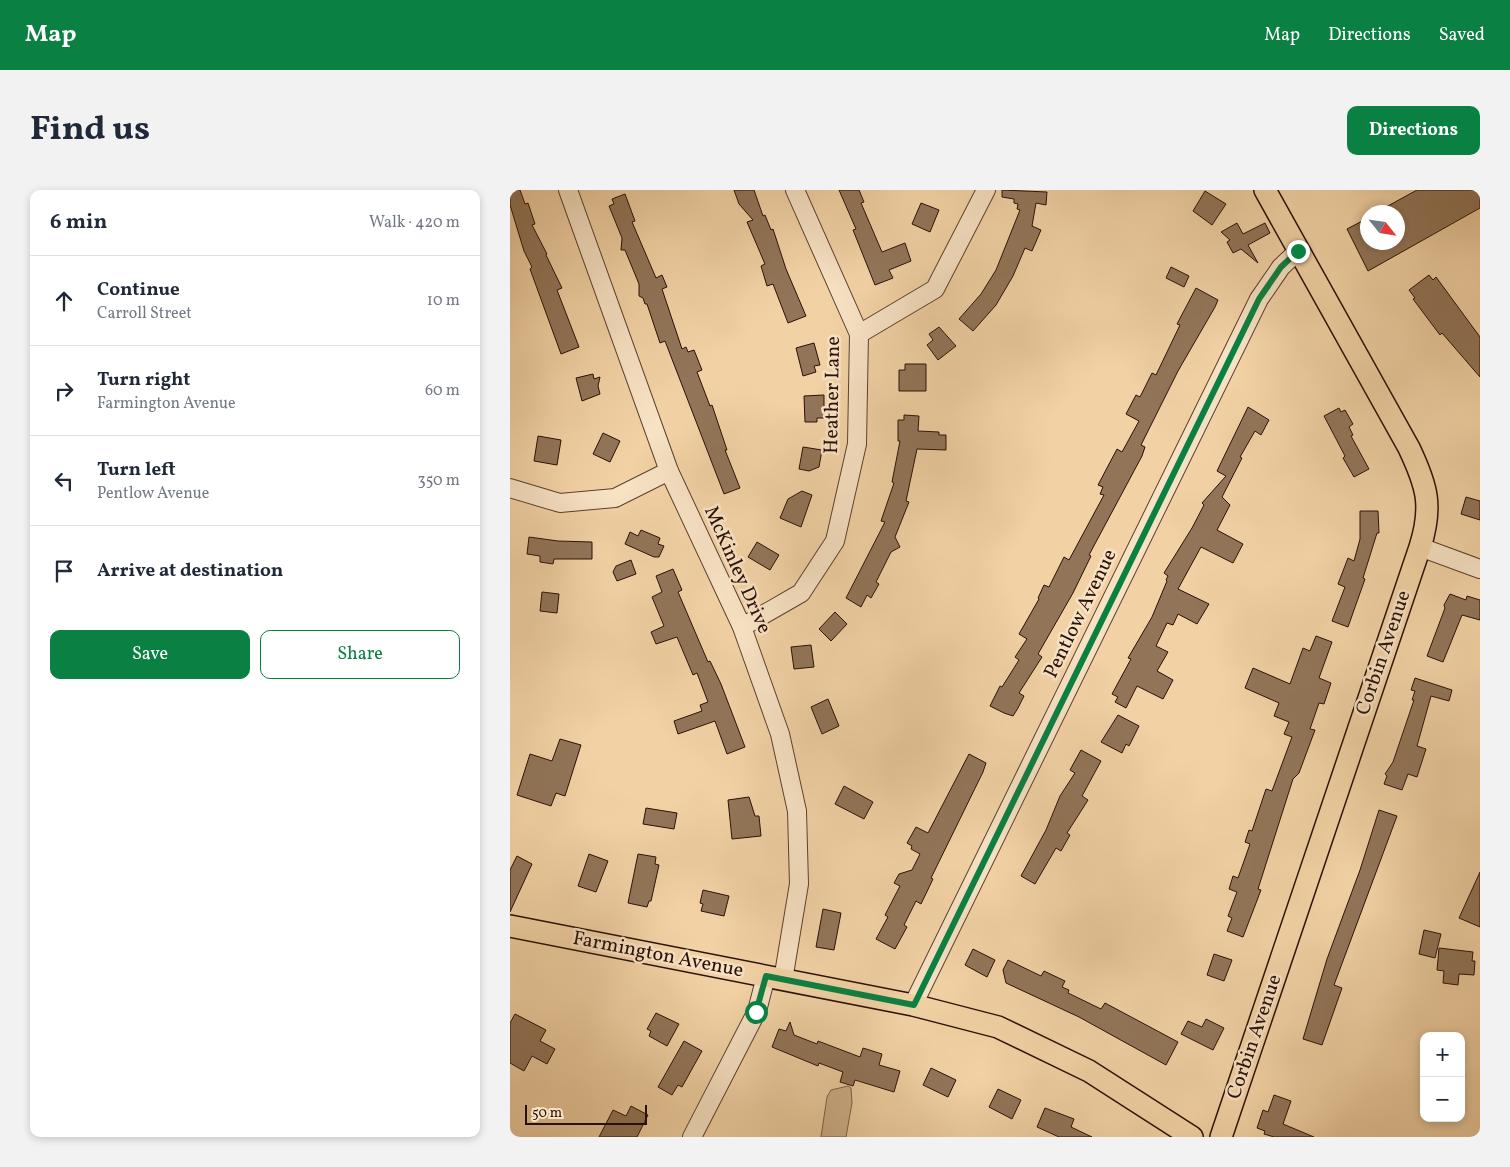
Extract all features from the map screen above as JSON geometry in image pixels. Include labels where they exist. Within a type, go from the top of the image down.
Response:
[{"type":"main road","name":"Corbin Avenue","points":[[1221,1137],[1420,548],[1427,525],[1428,508],[1422,476],[1408,448],[1265,190]]},
{"type":"main road","name":"Farmington Avenue","points":[[510,926],[914,1005],[998,1027],[1089,1071],[1192,1137]]},
{"type":"street","name":"McKinley Drive","points":[[568,190],[669,471],[742,627],[780,734],[797,812],[799,884],[775,978],[692,1137]]},
{"type":"street","name":"Heather Lane","points":[[742,627],[801,593],[835,541],[858,444],[859,334],[795,190]]},
{"type":"street","points":[[859,334],[935,289],[986,190]]},
{"type":"street","name":"Pentlow Avenue","points":[[914,1005],[1259,299],[1281,267],[1298,251]]},
{"type":"street","points":[[510,488],[560,503],[615,498],[669,471]]},
{"type":"street","points":[[1420,548],[1480,569]]},
{"type":"shaded area","points":[[848,1086],[851,1088],[852,1103],[846,1137],[821,1137],[827,1097],[831,1090]]},
{"type":"building","points":[[510,190],[520,190],[525,204],[528,203],[535,224],[532,225],[562,288],[557,290],[579,347],[561,354],[530,269],[532,267],[524,251],[510,205]]},
{"type":"building","points":[[734,190],[754,190],[763,216],[765,215],[771,230],[773,229],[786,269],[806,316],[788,323],[773,284],[767,286],[761,266],[765,264],[747,222],[753,220],[739,204]]},
{"type":"building","points":[[839,190],[859,190],[864,202],[861,203],[882,252],[905,243],[911,261],[889,270],[893,278],[875,285],[853,230],[856,229]]},
{"type":"building","points":[[1002,190],[1047,192],[1046,205],[1036,203],[1032,226],[1041,230],[1032,251],[1025,248],[1013,276],[996,305],[973,331],[959,319],[981,294],[996,270],[1020,210],[1017,209],[1018,204],[1014,203],[1014,199],[1002,197]]},
{"type":"building","points":[[1417,190],[1480,190],[1480,208],[1368,271],[1347,229],[1360,222],[1360,250],[1405,250],[1405,205],[1390,205]]},
{"type":"building","points":[[1205,191],[1226,204],[1212,225],[1193,211]]},
{"type":"building","points":[[625,194],[635,221],[632,222],[656,278],[662,275],[667,287],[662,289],[682,349],[686,347],[688,352],[694,350],[702,370],[697,372],[710,406],[712,405],[727,450],[725,450],[740,488],[724,494],[665,341],[660,343],[647,304],[639,296],[639,284],[625,250],[621,250],[622,238],[609,206],[614,204],[612,199]]},
{"type":"building","points":[[921,203],[939,210],[930,232],[912,224]]},
{"type":"building","points":[[1237,223],[1243,234],[1265,223],[1270,233],[1248,245],[1258,263],[1241,249],[1233,253],[1227,242],[1230,240],[1221,232]]},
{"type":"building","points":[[1171,267],[1189,276],[1184,287],[1166,278]]},
{"type":"building","points":[[1429,275],[1433,280],[1436,277],[1480,337],[1480,377],[1442,333],[1440,335],[1413,299],[1415,298],[1409,290]]},
{"type":"building","points":[[1196,288],[1218,300],[1215,307],[1178,371],[1141,445],[1145,447],[1142,456],[1089,555],[1091,556],[1073,593],[1038,654],[1042,657],[1019,693],[1024,696],[1018,708],[1013,716],[1004,713],[990,706],[1000,686],[1002,687],[1019,660],[1015,657],[1027,639],[1019,634],[1039,599],[1044,585],[1049,587],[1064,557],[1069,560],[1104,495],[1100,494],[1103,487],[1098,485],[1117,449],[1122,452],[1139,421],[1126,414],[1136,395],[1140,397],[1152,373],[1156,375],[1180,325],[1177,324]]},
{"type":"building","points":[[939,327],[956,346],[938,360],[927,345],[933,340],[929,334]]},
{"type":"building","points":[[814,343],[820,365],[814,366],[816,372],[803,376],[796,348]]},
{"type":"building","points":[[905,364],[926,364],[926,391],[899,391],[899,370],[905,370]]},
{"type":"building","points":[[593,374],[594,379],[600,377],[598,386],[600,394],[582,401],[576,378]]},
{"type":"building","points":[[824,395],[824,418],[817,418],[817,422],[805,422],[804,396]]},
{"type":"building","points":[[1248,407],[1269,420],[1261,435],[1255,431],[1240,457],[1242,458],[1222,497],[1230,505],[1217,530],[1243,544],[1233,563],[1201,547],[1178,589],[1209,604],[1197,624],[1178,614],[1173,625],[1167,623],[1156,646],[1168,652],[1157,671],[1173,680],[1163,699],[1137,686],[1126,708],[1115,702],[1118,697],[1112,694],[1131,659],[1128,658],[1152,617],[1167,581],[1168,576],[1164,573],[1192,528],[1204,505],[1202,503],[1226,476],[1217,471]]},
{"type":"building","points":[[1339,408],[1341,412],[1345,410],[1353,424],[1349,427],[1353,435],[1351,436],[1369,469],[1354,477],[1324,416]]},
{"type":"building","points":[[904,415],[919,416],[918,431],[939,432],[939,435],[946,435],[946,450],[917,449],[906,501],[909,502],[895,537],[900,547],[891,552],[876,582],[879,584],[871,598],[867,595],[861,607],[846,598],[885,522],[881,521],[894,483],[892,482],[900,441],[898,441],[898,420],[904,420]]},
{"type":"building","points":[[603,433],[620,441],[610,462],[593,454]]},
{"type":"building","points":[[538,436],[561,440],[557,465],[534,461]]},
{"type":"building","points":[[803,447],[822,450],[819,467],[809,471],[799,469]]},
{"type":"building","points":[[802,491],[812,495],[801,527],[780,518],[788,499]]},
{"type":"building","points":[[1466,497],[1480,501],[1480,520],[1461,514]]},
{"type":"building","points":[[1360,511],[1378,511],[1379,533],[1377,533],[1363,578],[1365,579],[1348,627],[1332,621],[1345,587],[1338,584],[1348,558],[1354,561],[1360,539]]},
{"type":"building","points":[[641,530],[660,538],[658,544],[664,546],[659,557],[654,557],[625,544],[630,532],[638,536]]},
{"type":"building","points":[[529,537],[558,541],[592,542],[592,559],[554,559],[553,564],[540,562],[540,556],[527,554]]},
{"type":"building","points":[[757,542],[779,555],[770,570],[748,557]]},
{"type":"building","points":[[631,560],[636,574],[617,581],[613,572],[616,566]]},
{"type":"building","points":[[673,569],[682,590],[678,592],[708,662],[710,661],[721,684],[745,747],[727,754],[715,721],[678,734],[674,721],[702,711],[700,705],[708,702],[697,673],[693,675],[677,637],[656,644],[651,632],[664,626],[652,597],[662,592],[656,576]]},
{"type":"building","points":[[542,592],[559,594],[557,613],[540,611]]},
{"type":"building","points":[[1450,594],[1466,600],[1467,596],[1480,600],[1480,620],[1462,615],[1443,662],[1427,656],[1445,608],[1444,605]]},
{"type":"building","points":[[835,612],[847,624],[831,641],[819,629]]},
{"type":"building","points":[[1316,636],[1332,642],[1319,678],[1331,683],[1324,704],[1319,703],[1310,729],[1315,730],[1299,773],[1293,779],[1258,889],[1261,890],[1243,937],[1227,931],[1232,918],[1228,916],[1237,892],[1229,889],[1233,876],[1238,878],[1250,844],[1245,842],[1249,830],[1252,831],[1266,789],[1272,791],[1292,737],[1284,734],[1289,722],[1274,716],[1279,703],[1245,688],[1253,668],[1290,684],[1303,648],[1310,651]]},
{"type":"building","points":[[811,645],[814,667],[794,669],[791,647]]},
{"type":"building","points":[[1415,678],[1452,690],[1449,701],[1431,696],[1417,746],[1426,749],[1417,777],[1408,774],[1402,790],[1384,784],[1387,776],[1385,774],[1393,762],[1414,700],[1412,700],[1415,691],[1411,690]]},
{"type":"building","points":[[828,699],[839,726],[822,734],[811,707]]},
{"type":"building","points":[[1118,715],[1139,726],[1129,746],[1126,744],[1122,753],[1101,742]]},
{"type":"building","points":[[560,739],[581,745],[565,796],[556,793],[551,806],[517,795],[530,754],[552,761]]},
{"type":"building","points":[[1081,750],[1101,761],[1082,796],[1088,800],[1067,833],[1070,835],[1061,851],[1056,848],[1035,884],[1021,876],[1046,830],[1060,796],[1075,773],[1070,770]]},
{"type":"building","points":[[969,754],[986,763],[983,772],[931,878],[933,879],[921,904],[916,901],[904,925],[907,927],[895,949],[876,939],[888,917],[885,915],[900,886],[894,883],[899,874],[912,870],[920,854],[911,849],[912,846],[907,843],[916,827],[928,833]]},
{"type":"building","points":[[844,786],[873,802],[864,819],[835,804]]},
{"type":"building","points":[[749,797],[755,816],[759,816],[761,836],[732,839],[728,800]]},
{"type":"building","points":[[646,808],[677,813],[674,829],[643,824]]},
{"type":"building","points":[[1379,810],[1397,816],[1334,985],[1342,988],[1322,1045],[1303,1039],[1327,959],[1360,870]]},
{"type":"building","points":[[589,854],[608,861],[596,892],[578,886]]},
{"type":"building","points":[[638,854],[656,857],[655,864],[659,865],[651,901],[649,901],[647,907],[628,903]]},
{"type":"building","points":[[517,856],[532,864],[510,912],[510,870]]},
{"type":"building","points":[[1480,872],[1480,927],[1459,918]]},
{"type":"building","points":[[703,890],[729,896],[724,916],[701,911],[703,904],[700,903]]},
{"type":"building","points":[[823,909],[841,913],[834,950],[816,947]]},
{"type":"building","points":[[1424,930],[1441,934],[1435,958],[1419,954]]},
{"type":"building","points":[[1439,948],[1473,952],[1472,961],[1475,961],[1474,975],[1459,974],[1458,985],[1443,983],[1444,971],[1437,970]]},
{"type":"building","points":[[973,949],[995,960],[987,977],[965,965]]},
{"type":"building","points":[[1214,954],[1232,960],[1224,981],[1207,975]]},
{"type":"building","points":[[1008,960],[1041,976],[1044,971],[1065,981],[1062,987],[1069,990],[1068,993],[1101,1009],[1105,1003],[1178,1042],[1166,1065],[1079,1017],[1006,983],[1003,970]]},
{"type":"building","points":[[656,1013],[679,1024],[667,1046],[649,1036],[651,1031],[647,1029]]},
{"type":"building","points":[[515,1014],[546,1030],[540,1041],[555,1049],[547,1064],[532,1056],[524,1071],[510,1063],[510,1023]]},
{"type":"building","points":[[1206,1019],[1224,1028],[1213,1050],[1181,1034],[1188,1021],[1202,1027]]},
{"type":"building","points":[[790,1022],[794,1035],[817,1044],[818,1041],[860,1057],[863,1048],[882,1054],[879,1065],[900,1071],[894,1092],[855,1080],[853,1086],[840,1082],[843,1072],[819,1063],[818,1066],[772,1047],[779,1029],[786,1031]]},
{"type":"building","points":[[684,1041],[702,1051],[682,1087],[678,1085],[672,1095],[658,1087]]},
{"type":"building","points":[[931,1068],[956,1080],[948,1097],[923,1085]]},
{"type":"building","points":[[998,1089],[1021,1100],[1012,1119],[989,1107]]},
{"type":"building","points":[[1274,1095],[1291,1101],[1283,1124],[1314,1137],[1274,1137],[1264,1134],[1265,1131],[1257,1128],[1263,1110],[1268,1112]]},
{"type":"building","points":[[631,1106],[648,1115],[637,1137],[599,1137],[613,1110],[626,1116]]},
{"type":"building","points":[[1045,1108],[1074,1119],[1071,1127],[1092,1137],[1059,1137],[1037,1127]]},
{"type":"route","points":[[756,1012],[766,976],[914,1005],[1259,299],[1281,267],[1298,251]]}]
